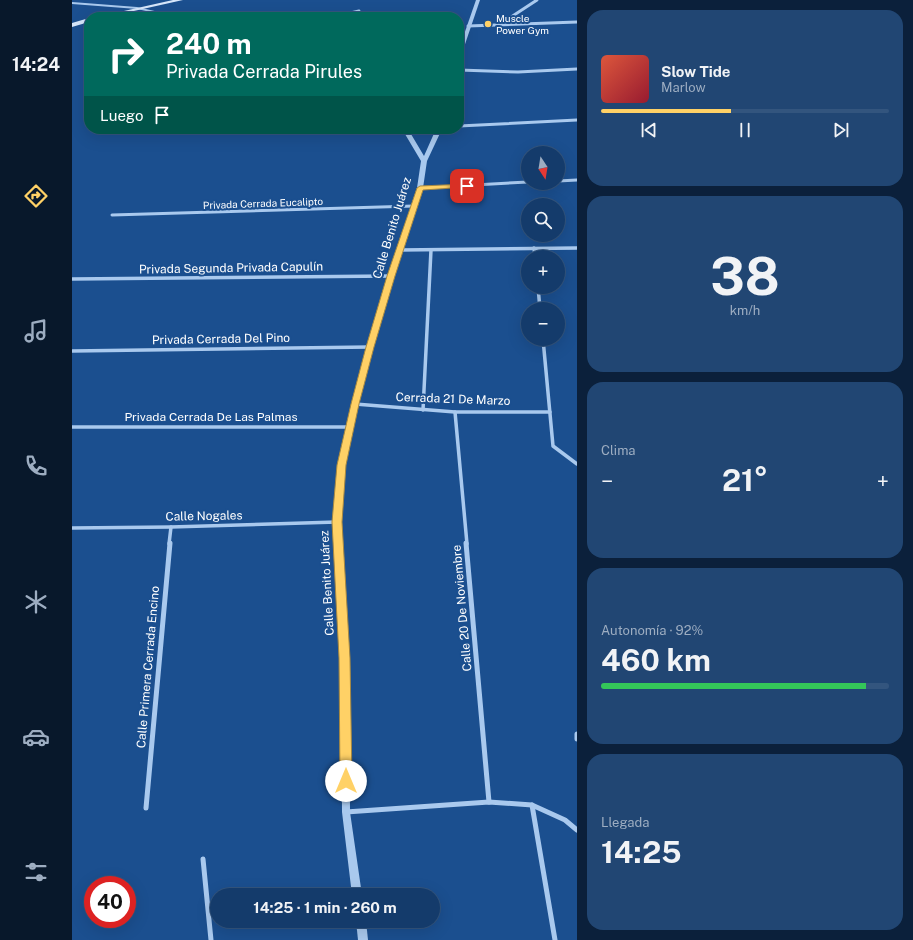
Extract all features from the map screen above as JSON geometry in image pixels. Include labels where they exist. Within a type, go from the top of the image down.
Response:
[{"type":"main road","points":[[121,12],[180,0]]},
{"type":"main road","points":[[72,25],[84,21]]},
{"type":"street","points":[[464,39],[478,0]]},
{"type":"street","points":[[499,25],[537,0]]},
{"type":"street","points":[[72,3],[137,8],[156,12]]},
{"type":"street","points":[[355,12],[359,11]]},
{"type":"street","points":[[468,26],[577,22]]},
{"type":"street","points":[[464,70],[518,72],[577,69]]},
{"type":"street","points":[[464,126],[577,120]]},
{"type":"street","points":[[408,134],[424,161]]},
{"type":"street","name":"Calle Benito Juárez","points":[[356,888],[346,812],[345,658],[337,522],[342,465],[355,404],[370,347],[391,276],[420,188],[424,161],[438,134]]},
{"type":"street","points":[[565,181],[577,180]]},
{"type":"street","points":[[420,188],[521,182]]},
{"type":"street","name":"Privada Cerrada Eucalipto","points":[[112,215],[414,206]]},
{"type":"street","points":[[400,250],[577,248]]},
{"type":"street","points":[[423,410],[431,250]]},
{"type":"street","name":"Privada Segunda Privada Capulín","points":[[72,279],[391,276]]},
{"type":"street","points":[[544,346],[553,446],[577,464]]},
{"type":"street","name":"Privada Cerrada Del Pino","points":[[72,351],[370,347]]},
{"type":"street","name":"Cerrada 21 De Marzo","points":[[355,404],[455,412],[550,412]]},
{"type":"street","name":"Calle 20 De Noviembre","points":[[455,412],[489,802]]},
{"type":"street","name":"Privada Cerrada De Las Palmas","points":[[72,427],[350,427]]},
{"type":"street","name":"Calle Nogales","points":[[72,528],[171,527],[337,522]]},
{"type":"street","name":"Calle Primera Cerrada Encino","points":[[146,808],[171,527]]},
{"type":"street","points":[[577,734],[577,739]]},
{"type":"street","points":[[346,812],[489,802],[532,805],[565,820],[577,830]]},
{"type":"street","points":[[532,805],[555,940]]},
{"type":"street","points":[[203,859],[211,940]]},
{"type":"street","points":[[362,928],[363,940]]},
{"type":"place","name":"Muscle Power Gym","points":[[488,24]]},
{"type":"route","points":[[346,781],[345,658],[337,522],[342,465],[355,404],[370,347],[391,276],[420,188],[467,186]]}]
